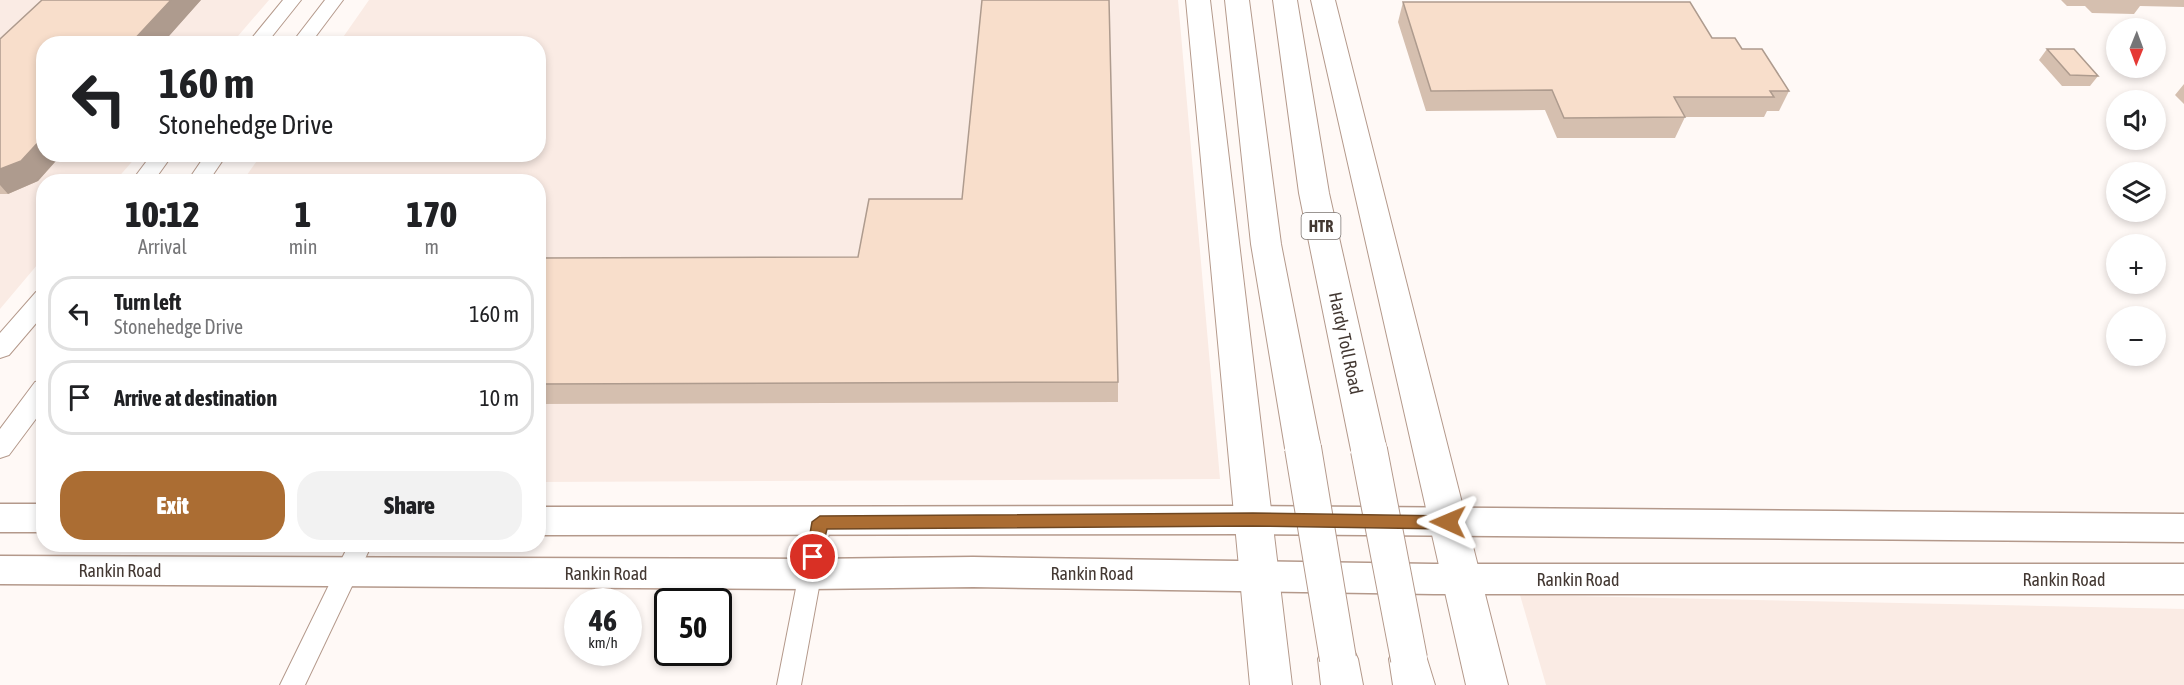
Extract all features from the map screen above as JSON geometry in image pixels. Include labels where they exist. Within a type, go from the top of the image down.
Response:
[{"type":"highway","points":[[1198,0],[1271,685]]},
{"type":"highway","points":[[1237,0],[1266,244],[1340,672]]},
{"type":"highway","name":"Hardy Toll Road","points":[[1285,0],[1314,193],[1369,450],[1412,672]]},
{"type":"highway","points":[[1323,0],[1487,685]]},
{"type":"main road","points":[[0,518],[36,518]]},
{"type":"main road","points":[[546,521],[1253,520],[2181,532]]},
{"type":"main road","name":"Rankin Road","points":[[0,570],[354,558],[810,574],[973,572],[1461,579],[2184,579]]},
{"type":"street","points":[[263,36],[292,0]]},
{"type":"street","points":[[306,36],[334,0]]},
{"type":"street","points":[[147,174],[157,162]]},
{"type":"street","points":[[0,350],[36,307]]},
{"type":"street","points":[[0,448],[36,400]]},
{"type":"street","points":[[789,685],[820,522]]},
{"type":"street","points":[[292,685],[354,558]]},
{"type":"shaded area","points":[[0,0],[269,0],[238,36],[36,36],[36,162],[132,162],[121,174],[36,174],[36,266],[0,309]]},
{"type":"shaded area","points":[[369,0],[1178,0],[1220,479],[546,482],[546,174],[248,174],[256,162],[546,162],[546,36],[344,36]]},
{"type":"shaded area","points":[[1520,595],[2184,609],[2184,685],[1546,685]]},
{"type":"building","points":[[42,0],[171,0],[137,36],[36,36],[36,145],[21,161],[0,169],[0,39]]},
{"type":"building","points":[[982,0],[1109,0],[1118,382],[546,384],[546,258],[858,257],[869,199],[962,199]]},
{"type":"building","points":[[1403,2],[1690,2],[1712,38],[1735,38],[1742,49],[1762,49],[1789,91],[1770,91],[1774,97],[1674,97],[1685,117],[1564,118],[1552,90],[1431,91]]},
{"type":"building","points":[[2047,49],[2074,49],[2098,76],[2070,75]]},
{"type":"route","points":[[813,557],[820,522],[1253,520],[1448,522]]}]
